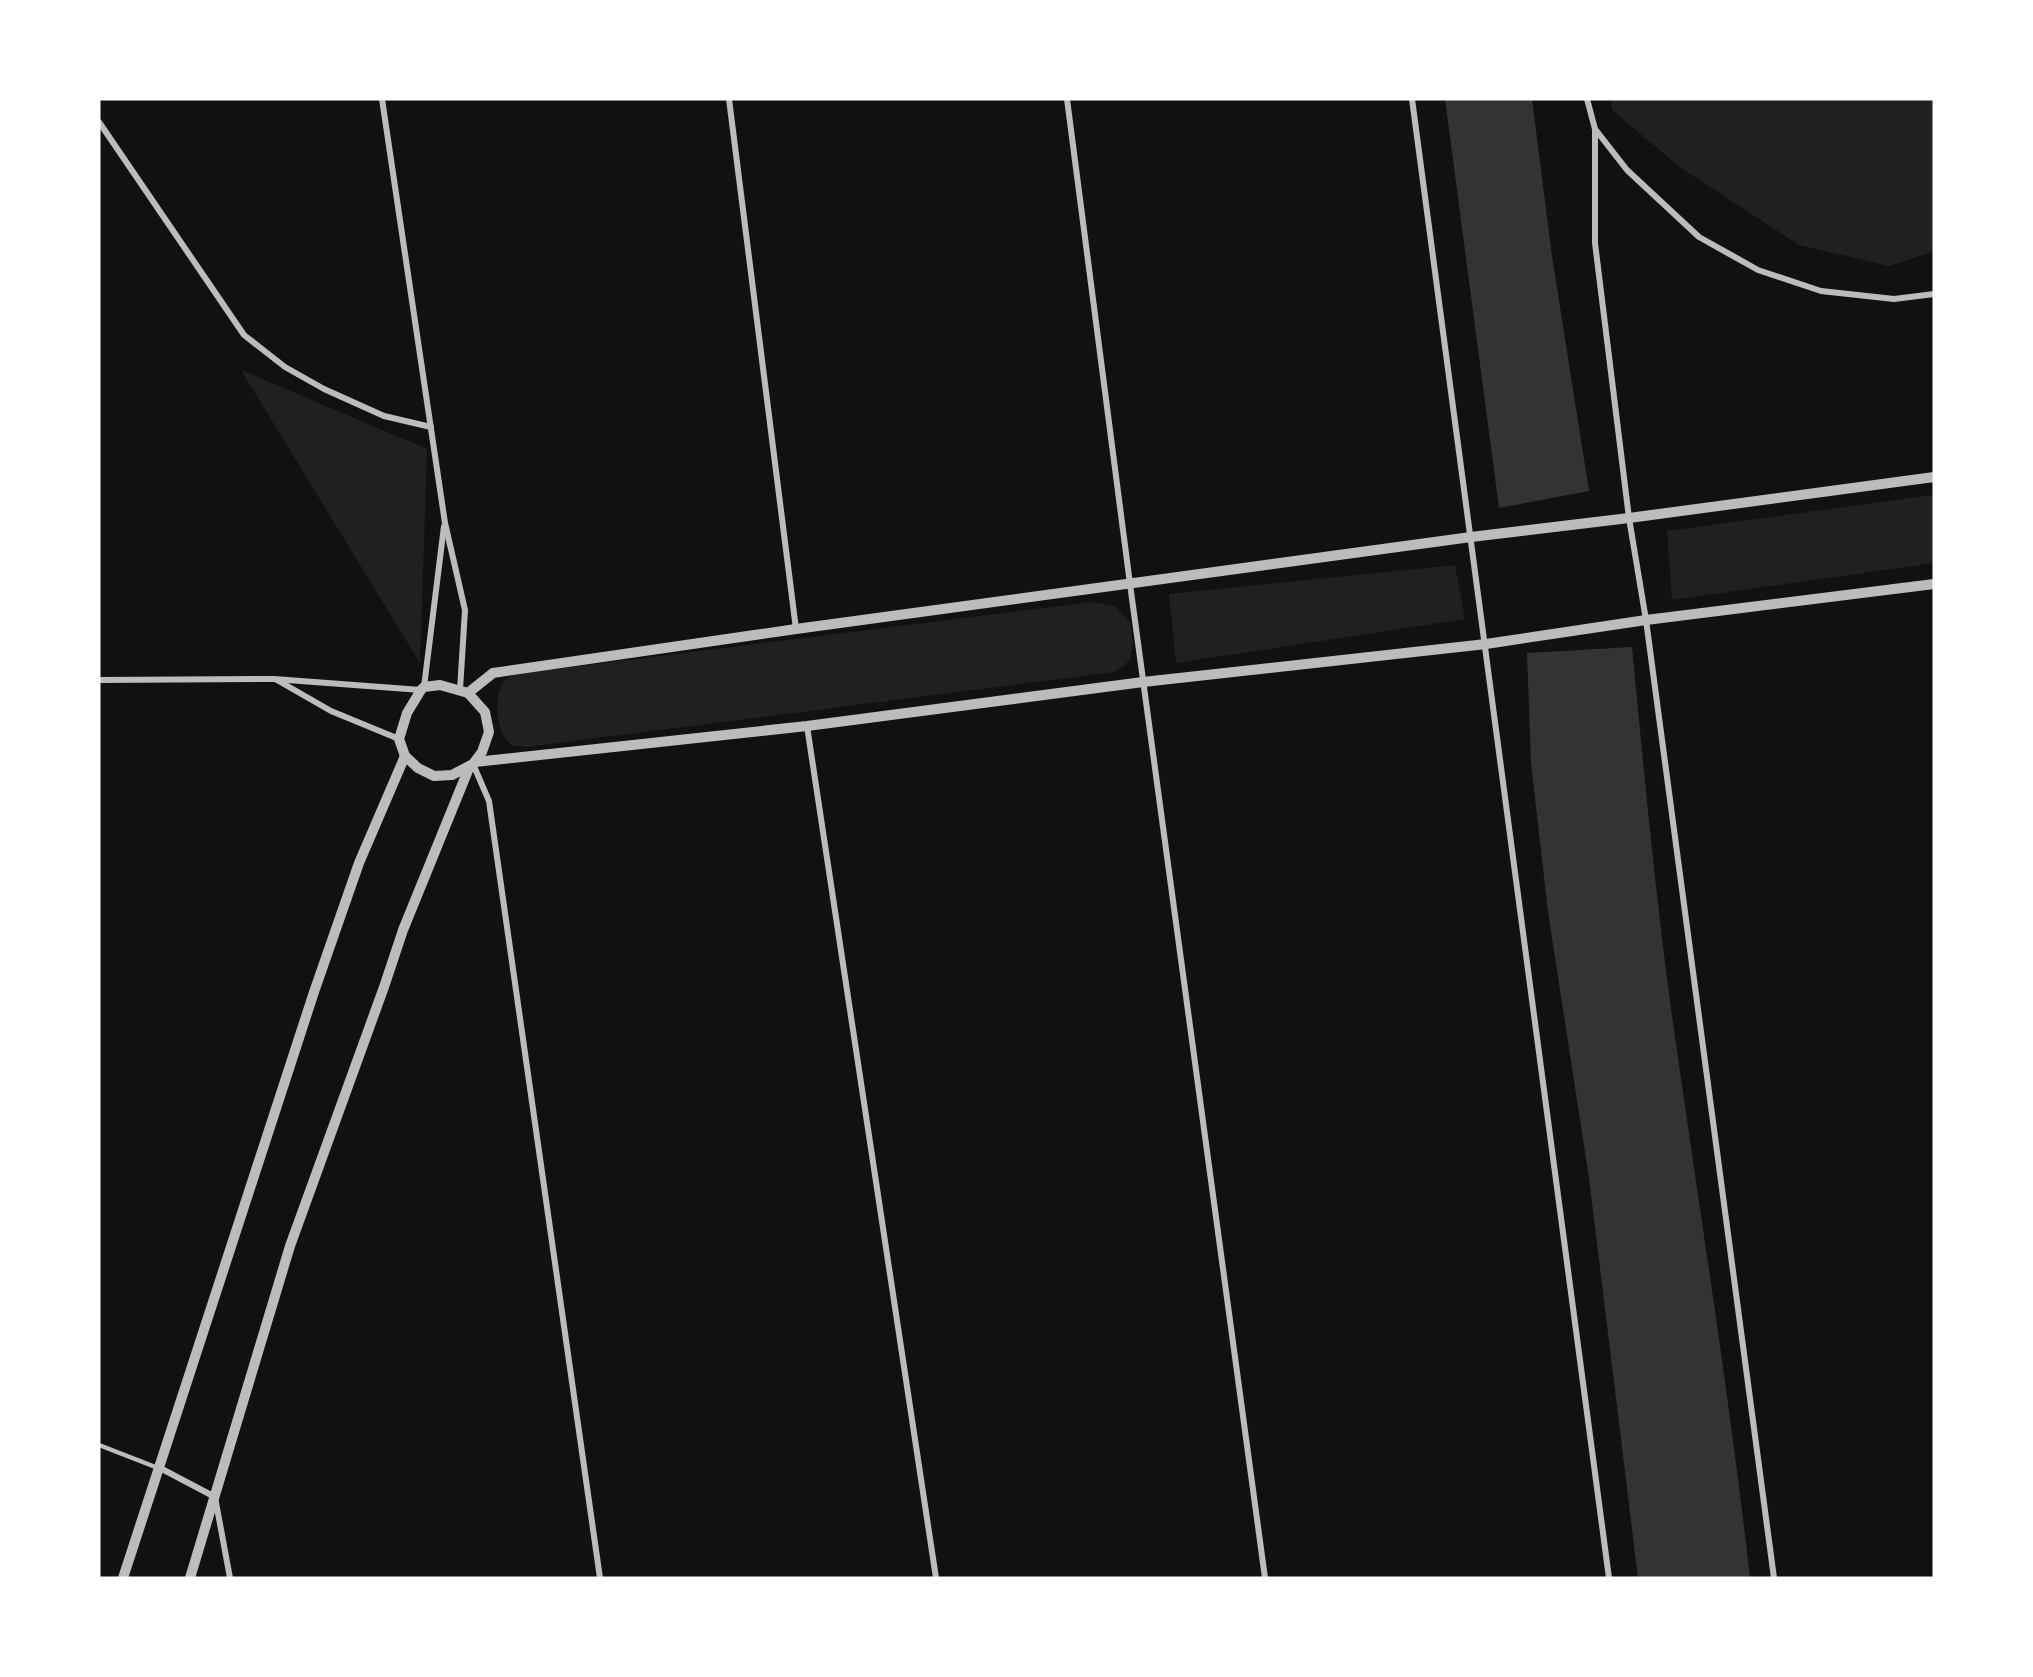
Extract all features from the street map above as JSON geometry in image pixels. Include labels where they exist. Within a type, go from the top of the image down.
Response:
[{"type":"street","points":[[382,99],[445,523],[465,610],[464,691]]},
{"type":"street","points":[[729,99],[796,629]]},
{"type":"street","points":[[1066,99],[1265,1578]]},
{"type":"street","points":[[1412,99],[1609,1578]]},
{"type":"street","points":[[1587,99],[1595,129],[1595,243],[1629,518],[1646,620],[1774,1578]]},
{"type":"street","points":[[99,122],[244,335],[285,367],[324,388],[384,416],[431,427]]},
{"type":"street","points":[[1595,129],[1627,170],[1699,237],[1758,270],[1821,291],[1894,299],[1934,294]]},
{"type":"street","points":[[464,691],[493,673],[796,629],[1472,537],[1934,477]]},
{"type":"street","points":[[445,523],[422,689],[407,712],[399,740],[405,756],[418,768],[434,776],[452,775],[472,764],[807,726],[1143,682],[1486,644],[1646,620],[1934,584]]},
{"type":"street","points":[[274,679],[331,711],[399,740]]},
{"type":"street","points":[[99,680],[274,679],[422,689],[440,685],[464,691],[485,712],[489,732],[482,752],[472,764],[402,930],[384,987],[290,1246],[190,1578]]},
{"type":"street","points":[[807,726],[936,1578]]},
{"type":"street","points":[[123,1578],[314,992],[359,863],[405,756]]},
{"type":"street","points":[[472,764],[489,801],[600,1578]]},
{"type":"street","points":[[160,1468],[215,1497]]},
{"type":"street","points":[[215,1497],[230,1578]]},
{"type":"lane","points":[[99,1445],[160,1468]]},
{"type":"shaded area","points":[[1445,99],[1532,99],[1552,256],[1589,491],[1499,508]]},
{"type":"shaded area","points":[[1611,99],[1934,99],[1934,251],[1889,266],[1799,245],[1681,168],[1612,110]]},
{"type":"shaded area","points":[[241,370],[427,449],[420,663]]},
{"type":"shaded area","points":[[1934,495],[1934,563],[1672,600],[1667,531]]},
{"type":"shaded area","points":[[1455,565],[1465,619],[1176,663],[1169,594]]},
{"type":"shaded area","points":[[1092,602],[1114,606],[1130,622],[1133,644],[1129,661],[1115,672],[526,747],[512,745],[506,740],[499,723],[497,712],[502,684],[507,678],[518,674]]},
{"type":"shaded area","points":[[1632,647],[1669,994],[1722,1359],[1750,1578],[1638,1578],[1589,1178],[1548,912],[1531,763],[1527,653]]}]
